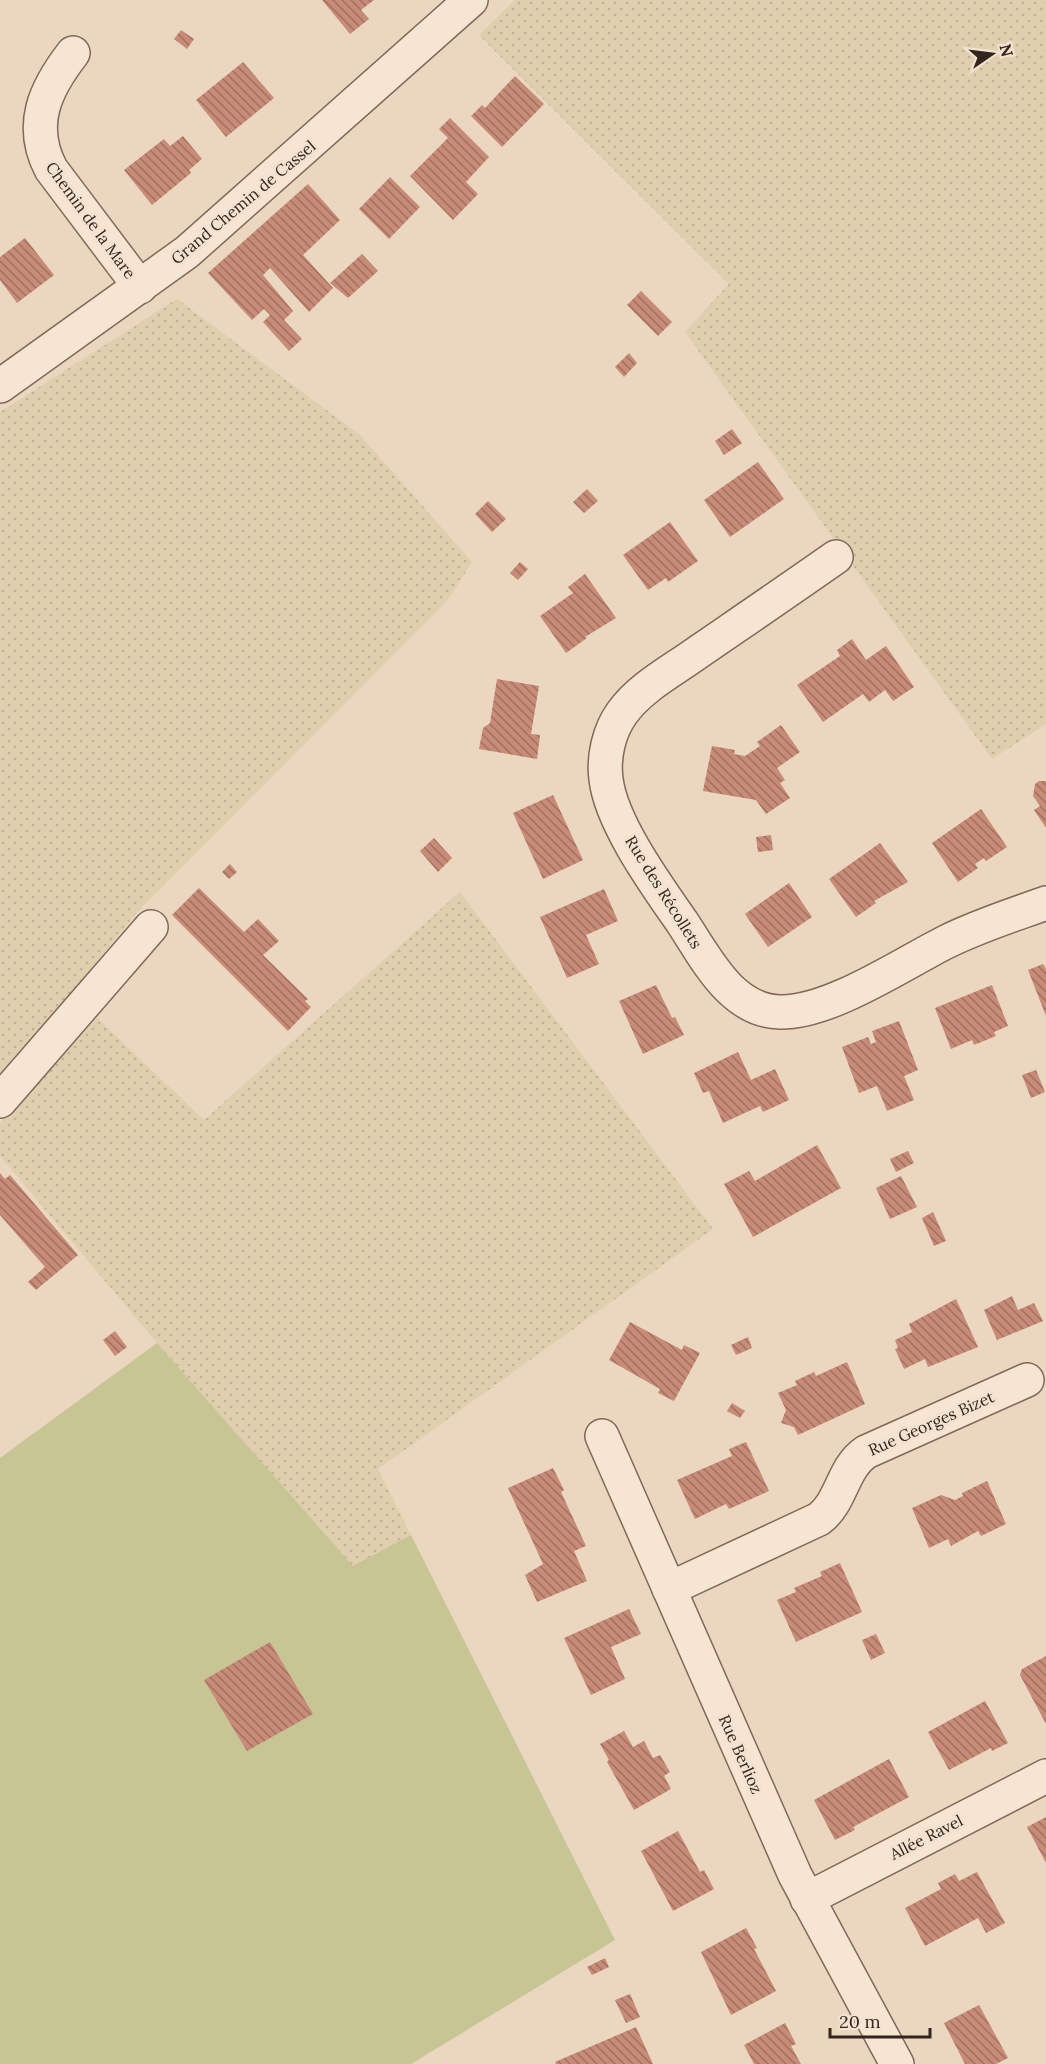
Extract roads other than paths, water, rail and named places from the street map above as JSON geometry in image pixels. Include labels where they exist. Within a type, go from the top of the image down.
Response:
[{"type":"street","name":"Grand Chemin de Cassel","points":[[0,386],[140,287],[239,208],[471,0]]},
{"type":"street","name":"Chemin de la Mare","points":[[73,53],[46,92],[42,148],[51,169],[140,287]]},
{"type":"street","name":"Rue des Récollets","points":[[836,557],[650,686],[621,713],[609,742],[606,760],[607,788],[616,815],[652,878],[713,968],[738,998],[751,1006],[783,1012],[816,1004],[853,990],[946,942],[1046,903]]},
{"type":"street","points":[[0,1101],[152,927]]},
{"type":"street","name":"Rue Georges Bizet","points":[[669,1589],[819,1519],[835,1504],[852,1465],[866,1452],[1028,1380]]},
{"type":"street","name":"Rue Berlioz","points":[[602,1436],[807,1899],[897,2064]]},
{"type":"street","name":"Allée Ravel","points":[[807,1899],[1046,1776]]}]
